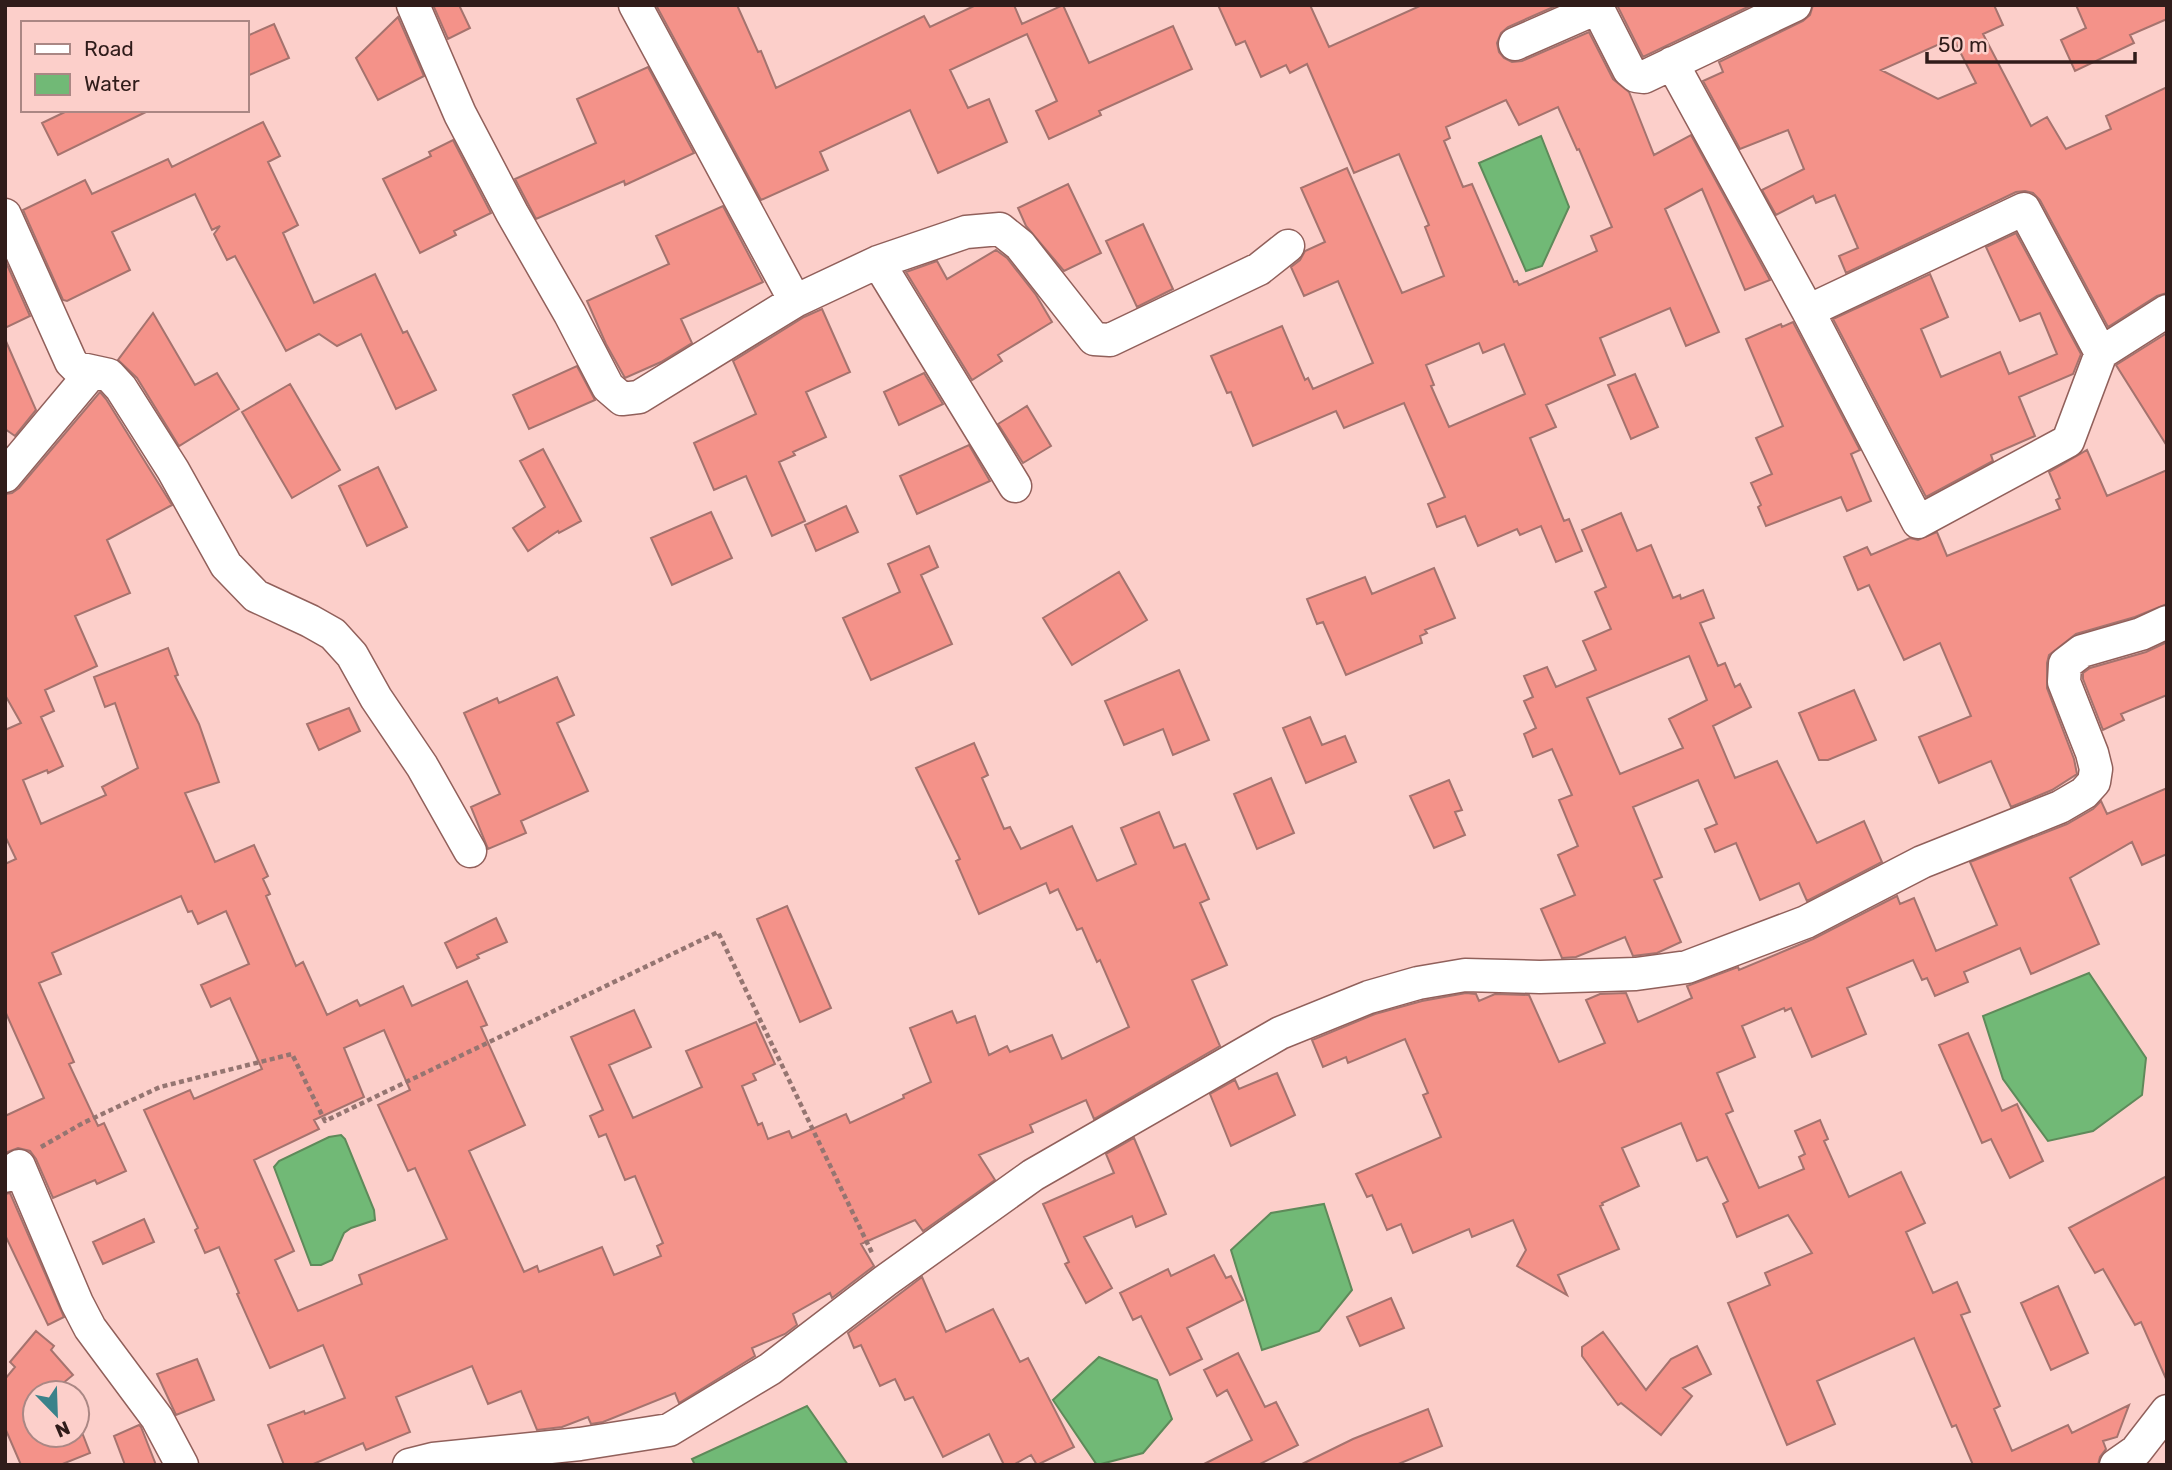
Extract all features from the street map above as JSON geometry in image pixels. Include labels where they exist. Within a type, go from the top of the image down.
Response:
[{"type":"street","points":[[413,5],[460,114],[608,387],[622,399],[639,397],[795,301],[878,262],[967,232],[1000,229],[1020,245],[1094,339],[1110,340],[1259,269],[1287,246]]},
{"type":"street","points":[[635,5],[795,301]]},
{"type":"street","points":[[1515,44],[1597,7],[1629,70],[1636,76],[1644,77],[1795,5]]},
{"type":"street","points":[[1672,63],[1808,312],[1918,522],[2068,441],[2101,353],[2167,311]]},
{"type":"street","points":[[1808,312],[2024,209],[2101,353]]},
{"type":"street","points":[[5,215],[71,362],[77,369],[109,375],[121,388],[173,470],[226,565],[256,596],[333,634],[352,655],[376,698],[422,766],[470,850]]},
{"type":"street","points":[[878,262],[1015,486]]},
{"type":"street","points":[[5,476],[92,372]]},
{"type":"street","points":[[409,1465],[433,1459],[580,1444],[669,1430],[770,1369],[885,1281],[1033,1175],[1280,1033],[1369,997],[1427,981],[1465,975],[1541,977],[1636,974],[1687,967],[1806,922],[1922,862],[2060,807],[2084,793],[2094,782],[2096,769],[2064,682],[2065,664],[2082,651],[2141,634],[2167,622]]},
{"type":"street","points":[[12,1171],[90,1328],[158,1418],[182,1465]]},
{"type":"street","points":[[2116,1465],[2136,1451],[2167,1411]]},
{"type":"path","points":[[12,1171],[42,1147],[83,1123],[160,1087],[292,1054],[325,1121],[718,932],[885,1281]]},
{"type":"water","points":[[1541,136],[1569,207],[1542,266],[1526,271],[1479,163]]},
{"type":"water","points":[[2089,973],[2146,1058],[2142,1095],[2093,1131],[2048,1141],[2003,1079],[1983,1016]]},
{"type":"water","points":[[341,1135],[374,1210],[375,1220],[344,1233],[332,1260],[321,1265],[311,1265],[274,1167],[279,1161],[329,1137]]},
{"type":"water","points":[[1324,1204],[1352,1290],[1319,1331],[1262,1350],[1231,1250],[1271,1213]]},
{"type":"water","points":[[1099,1357],[1157,1380],[1172,1419],[1143,1453],[1097,1465],[1053,1400]]},
{"type":"water","points":[[807,1406],[848,1465],[695,1465],[692,1459]]},
{"type":"building","points":[[433,5],[459,5],[470,28],[448,39]]},
{"type":"building","points":[[656,5],[737,5],[758,52],[761,51],[776,88],[924,16],[930,27],[976,5],[1014,5],[1022,24],[1063,5],[1089,63],[1173,26],[1192,69],[1099,111],[1101,115],[1049,139],[1036,111],[1057,101],[1027,34],[950,70],[968,108],[989,99],[1007,142],[938,173],[910,110],[820,152],[828,170],[761,200]]},
{"type":"building","points":[[1218,5],[1310,5],[1329,47],[1422,5],[1558,5],[1508,27],[1501,33],[1497,43],[1504,58],[1512,62],[1522,61],[1589,32],[1613,79],[1629,92],[1654,155],[1691,135],[1770,280],[1745,290],[1702,189],[1665,209],[1719,332],[1686,346],[1670,308],[1600,338],[1615,375],[1546,405],[1556,427],[1530,438],[1564,521],[1569,519],[1582,551],[1556,562],[1541,526],[1520,535],[1517,529],[1478,546],[1465,516],[1437,527],[1428,504],[1445,497],[1404,403],[1344,428],[1336,411],[1253,446],[1231,392],[1227,393],[1211,356],[1282,326],[1305,380],[1308,378],[1313,389],[1373,363],[1338,281],[1304,296],[1291,267],[1300,260],[1305,251],[1325,242],[1301,188],[1347,168],[1402,293],[1444,276],[1425,227],[1429,225],[1399,154],[1354,173],[1307,64],[1290,73],[1286,65],[1261,77],[1245,41],[1236,45]],"holes":[[[1506,100],[1519,125],[1558,107],[1612,227],[1591,236],[1597,251],[1519,285],[1517,281],[1514,282],[1472,184],[1463,187],[1444,141],[1450,138],[1446,127]],[[1479,343],[1483,353],[1504,344],[1525,394],[1449,427],[1431,386],[1434,385],[1426,365]]]},
{"type":"building","points":[[1617,5],[1752,5],[1643,57]]},
{"type":"building","points":[[1813,5],[1994,5],[2003,25],[1983,34],[2031,126],[2047,117],[2066,149],[2111,129],[2106,116],[2167,87],[2167,293],[2157,296],[2108,327],[2040,200],[2033,193],[2025,191],[2016,192],[1846,273],[1839,256],[1858,248],[1835,195],[1816,203],[1813,196],[1776,215],[1762,190],[1804,169],[1788,130],[1740,149],[1703,81],[1723,72],[1719,62],[1803,21],[1810,15]],"holes":[[[1953,38],[1976,83],[1938,99],[1881,70]]]},
{"type":"building","points":[[2076,5],[2167,5],[2167,19],[2130,35],[2134,43],[2075,71],[2061,40],[2086,28]]},
{"type":"building","points":[[398,17],[424,76],[378,100],[356,58]]},
{"type":"building","points":[[274,24],[289,58],[248,76],[248,36]]},
{"type":"building","points":[[648,67],[694,153],[625,185],[624,181],[536,219],[515,179],[596,143],[577,99]]},
{"type":"building","points":[[65,112],[146,112],[58,155],[42,123]]},
{"type":"building","points":[[263,122],[280,156],[268,162],[298,225],[283,233],[314,303],[375,274],[403,333],[407,331],[436,390],[396,409],[361,334],[337,346],[319,334],[286,351],[235,256],[227,260],[214,234],[220,226],[212,230],[195,194],[112,232],[130,270],[67,301],[63,300],[23,210],[85,180],[92,194],[168,159],[172,167]]},
{"type":"building","points":[[453,140],[491,213],[454,231],[456,235],[420,253],[383,179],[431,156],[429,152]]},
{"type":"building","points":[[1068,184],[1101,253],[1064,271],[1026,226],[1018,208]]},
{"type":"building","points":[[723,206],[763,282],[681,319],[692,343],[661,362],[625,378],[587,301],[669,264],[656,236]]},
{"type":"building","points":[[1143,224],[1173,289],[1137,307],[1106,241]]},
{"type":"building","points":[[2016,233],[2081,354],[2073,374],[2019,397],[2035,436],[1991,455],[1993,461],[1926,497],[1833,319],[1930,274],[1948,317],[1921,329],[1941,377],[2000,352],[2009,374],[2057,354],[2040,313],[2020,321],[1986,247]]},
{"type":"building","points":[[996,250],[1007,258],[1036,295],[1052,322],[998,355],[1002,361],[972,380],[906,272],[937,261],[947,279]]},
{"type":"building","points":[[5,260],[30,316],[5,328]]},
{"type":"building","points":[[822,309],[850,372],[806,392],[826,437],[793,452],[795,455],[779,462],[805,521],[772,536],[746,476],[714,490],[694,443],[756,414],[733,361],[804,317]]},
{"type":"building","points":[[153,313],[195,385],[217,373],[239,409],[179,446],[137,378],[118,360]]},
{"type":"building","points":[[1793,322],[1860,450],[1851,454],[1871,501],[1847,511],[1841,497],[1766,526],[1758,507],[1761,505],[1751,483],[1772,474],[1756,438],[1783,426],[1746,339],[1781,324],[1782,327]]},
{"type":"building","points":[[2167,333],[2167,446],[2116,365]]},
{"type":"building","points":[[5,339],[36,410],[15,436],[5,429]]},
{"type":"building","points":[[577,366],[595,400],[529,429],[513,395]]},
{"type":"building","points":[[924,373],[943,404],[899,425],[884,392]]},
{"type":"building","points":[[1635,374],[1658,427],[1631,439],[1608,385]]},
{"type":"building","points":[[290,384],[340,470],[292,498],[242,412]]},
{"type":"building","points":[[100,392],[172,505],[107,540],[130,593],[75,616],[97,666],[45,690],[54,711],[41,717],[63,766],[23,780],[41,824],[106,795],[102,787],[138,768],[115,703],[105,707],[94,677],[168,648],[178,675],[175,676],[199,724],[219,782],[185,793],[215,862],[254,845],[268,876],[263,879],[270,894],[266,896],[296,966],[303,962],[327,1015],[357,1000],[360,1006],[403,986],[412,1006],[467,981],[487,1025],[481,1027],[525,1125],[469,1151],[524,1272],[537,1266],[539,1272],[602,1247],[614,1275],[661,1256],[657,1246],[663,1243],[635,1176],[625,1180],[606,1134],[599,1137],[590,1116],[603,1110],[571,1037],[634,1010],[651,1047],[609,1065],[633,1118],[702,1087],[686,1051],[756,1022],[775,1064],[753,1074],[756,1080],[742,1086],[758,1125],[762,1123],[768,1139],[789,1131],[792,1138],[846,1114],[850,1123],[931,1082],[910,1028],[952,1011],[957,1023],[975,1016],[989,1055],[1007,1046],[1010,1052],[1052,1035],[1062,1059],[1129,1027],[1100,960],[1097,962],[1082,928],[1077,930],[1058,889],[1050,893],[1046,883],[979,914],[956,861],[960,859],[916,768],[974,743],[988,775],[982,778],[1004,829],[1010,827],[1021,849],[1072,826],[1097,881],[1136,864],[1121,828],[1159,812],[1174,848],[1185,844],[1209,899],[1200,903],[1227,965],[1192,980],[1220,1046],[1094,1119],[1086,1100],[1030,1125],[1033,1132],[979,1155],[995,1180],[923,1231],[915,1220],[861,1244],[874,1266],[832,1298],[830,1293],[793,1314],[797,1325],[785,1334],[752,1348],[755,1356],[679,1403],[675,1393],[603,1422],[591,1424],[588,1417],[562,1427],[537,1430],[521,1391],[488,1404],[472,1366],[396,1397],[410,1432],[366,1450],[363,1443],[311,1465],[284,1465],[268,1425],[345,1398],[323,1345],[270,1368],[219,1247],[205,1253],[195,1230],[198,1228],[144,1110],[190,1090],[194,1099],[262,1069],[230,998],[211,1007],[201,985],[249,964],[226,911],[198,924],[192,911],[188,912],[181,896],[52,953],[61,974],[39,983],[74,1062],[69,1064],[98,1126],[104,1123],[126,1171],[97,1184],[95,1180],[53,1198],[30,1151],[18,1148],[5,1153],[5,1116],[44,1098],[5,1011],[5,864],[16,859],[5,836],[5,730],[21,723],[5,695],[5,494],[19,488]],"holes":[[[384,1030],[410,1090],[378,1105],[408,1171],[415,1168],[447,1239],[359,1275],[362,1284],[298,1311],[275,1260],[294,1251],[254,1160],[319,1129],[314,1120],[364,1097],[344,1048]]]},
{"type":"building","points":[[1027,406],[1051,446],[1023,463],[998,424]]},
{"type":"building","points":[[969,445],[990,481],[917,514],[900,476]]},
{"type":"building","points":[[543,449],[581,521],[559,533],[558,531],[528,551],[513,528],[545,507],[520,461]]},
{"type":"building","points":[[2087,450],[2107,496],[2167,470],[2167,604],[2135,617],[2076,634],[2049,655],[2047,688],[2074,759],[2077,774],[2052,790],[2011,807],[1991,761],[1939,783],[1919,737],[1971,716],[1940,643],[1904,660],[1869,585],[1858,590],[1844,557],[1867,547],[1871,555],[1910,538],[1918,540],[1937,532],[1947,556],[2060,509],[2056,500],[2060,498],[2049,472]]},
{"type":"building","points":[[378,467],[407,527],[367,546],[339,486]]},
{"type":"building","points":[[846,506],[858,532],[816,551],[805,525]]},
{"type":"building","points":[[711,512],[732,558],[672,585],[651,538]]},
{"type":"building","points":[[1621,513],[1637,551],[1651,545],[1673,598],[1680,595],[1681,599],[1703,590],[1714,618],[1700,623],[1718,666],[1725,663],[1735,687],[1740,684],[1751,707],[1713,726],[1735,778],[1777,761],[1817,843],[1864,821],[1882,862],[1807,901],[1799,883],[1760,900],[1736,843],[1715,852],[1705,829],[1717,824],[1698,780],[1633,807],[1662,877],[1654,880],[1681,942],[1657,953],[1633,956],[1625,937],[1576,957],[1562,958],[1541,909],[1575,895],[1558,855],[1578,846],[1559,800],[1572,795],[1552,749],[1533,757],[1524,734],[1536,728],[1524,701],[1533,697],[1524,676],[1547,667],[1556,687],[1596,670],[1583,641],[1611,629],[1595,592],[1606,587],[1582,530]],"holes":[[[1689,656],[1707,700],[1669,719],[1683,748],[1620,774],[1587,698]]]},
{"type":"building","points":[[929,546],[938,567],[921,575],[952,644],[871,680],[843,618],[900,592],[888,564]]},
{"type":"building","points":[[1434,568],[1455,618],[1425,630],[1427,633],[1420,636],[1422,643],[1346,675],[1323,622],[1317,624],[1307,599],[1365,577],[1372,594]]},
{"type":"building","points":[[1119,572],[1147,620],[1072,665],[1043,618]]},
{"type":"building","points":[[2167,642],[2167,695],[2121,714],[2124,720],[2103,730],[2083,673],[2090,668],[2146,652]]},
{"type":"building","points":[[1179,670],[1209,740],[1173,755],[1163,729],[1124,745],[1105,701]]},
{"type":"building","points":[[557,677],[574,715],[557,723],[588,791],[521,821],[526,833],[488,849],[471,807],[500,794],[464,713],[497,698],[499,703]]},
{"type":"building","points":[[1854,690],[1876,740],[1828,760],[1819,760],[1799,713]]},
{"type":"building","points":[[349,708],[360,731],[319,750],[307,724]]},
{"type":"building","points":[[1310,717],[1322,745],[1345,736],[1356,762],[1306,783],[1283,728]]},
{"type":"building","points":[[1271,778],[1294,833],[1257,849],[1234,794]]},
{"type":"building","points":[[1449,780],[1462,810],[1455,812],[1465,835],[1434,848],[1410,796]]},
{"type":"building","points":[[2167,788],[2167,854],[2142,865],[2132,842],[2070,878],[2099,944],[2031,974],[2020,948],[1964,972],[1968,982],[1935,996],[1927,978],[1922,980],[1913,960],[1847,988],[1866,1034],[1812,1057],[1791,1008],[1785,1011],[1784,1008],[1742,1026],[1755,1057],[1717,1073],[1733,1111],[1726,1114],[1759,1188],[1804,1169],[1799,1157],[1805,1154],[1795,1131],[1820,1120],[1828,1139],[1824,1141],[1849,1197],[1901,1172],[1925,1223],[1906,1232],[1933,1293],[1957,1282],[1970,1312],[1961,1315],[2000,1406],[1994,1409],[2012,1451],[2068,1425],[2072,1433],[2129,1405],[2117,1437],[2103,1441],[2106,1449],[2098,1465],[1973,1465],[1956,1425],[1952,1427],[1914,1338],[1817,1381],[1835,1424],[1787,1445],[1728,1303],[1770,1285],[1765,1273],[1812,1253],[1788,1215],[1737,1237],[1723,1204],[1728,1201],[1707,1157],[1697,1161],[1681,1123],[1622,1148],[1639,1186],[1600,1206],[1619,1249],[1558,1275],[1567,1295],[1517,1266],[1526,1250],[1513,1220],[1472,1237],[1469,1229],[1413,1253],[1401,1224],[1387,1230],[1372,1195],[1367,1197],[1356,1174],[1441,1137],[1423,1095],[1428,1093],[1405,1039],[1348,1063],[1346,1057],[1323,1067],[1312,1040],[1375,1014],[1422,1001],[1466,993],[1476,994],[1479,1001],[1495,994],[1529,995],[1559,1062],[1605,1043],[1586,1000],[1600,994],[1626,993],[1638,1022],[1692,998],[1687,986],[1738,967],[1739,970],[1813,939],[1897,896],[1900,904],[1914,898],[1936,951],[1997,925],[1970,862],[2067,824],[2093,809],[2101,801],[2107,814]]},
{"type":"building","points":[[787,906],[831,1008],[800,1022],[757,919]]},
{"type":"building","points":[[496,918],[507,942],[477,955],[479,958],[457,968],[445,943]]},
{"type":"building","points":[[1968,1033],[2002,1111],[2017,1104],[2043,1161],[2010,1178],[1991,1139],[1982,1143],[1939,1045]]},
{"type":"building","points":[[1277,1073],[1295,1115],[1231,1146],[1210,1094],[1235,1080],[1239,1089]]},
{"type":"building","points":[[1134,1138],[1166,1214],[1136,1227],[1132,1216],[1084,1237],[1112,1288],[1086,1303],[1065,1264],[1069,1262],[1043,1204],[1114,1173],[1106,1154]]},
{"type":"building","points":[[2167,1176],[2167,1381],[2141,1322],[2135,1325],[2103,1269],[2095,1273],[2069,1228]]},
{"type":"building","points":[[10,1193],[64,1317],[48,1325],[5,1235],[5,1194]]},
{"type":"building","points":[[144,1219],[154,1242],[103,1264],[93,1242]]},
{"type":"building","points":[[1214,1255],[1226,1278],[1231,1276],[1243,1300],[1187,1328],[1202,1359],[1170,1375],[1141,1316],[1133,1320],[1120,1293],[1168,1269],[1171,1276]]},
{"type":"building","points":[[922,1277],[946,1332],[993,1309],[1020,1362],[1028,1358],[1074,1447],[1037,1465],[1031,1455],[1013,1465],[1004,1465],[989,1434],[943,1457],[913,1397],[905,1400],[895,1379],[880,1386],[861,1345],[854,1348],[848,1333]]},
{"type":"building","points":[[2058,1286],[2088,1353],[2051,1370],[2021,1303]]},
{"type":"building","points":[[1391,1298],[1404,1328],[1360,1346],[1347,1317]]},
{"type":"building","points":[[36,1331],[54,1346],[51,1350],[73,1375],[68,1379],[21,1379],[21,1449],[88,1449],[90,1453],[60,1465],[21,1465],[5,1428],[5,1379],[15,1367],[10,1362]]},
{"type":"building","points":[[1603,1332],[1646,1390],[1671,1359],[1697,1346],[1711,1374],[1683,1388],[1692,1396],[1661,1435],[1621,1403],[1618,1405],[1582,1356],[1582,1347]]},
{"type":"building","points":[[1238,1353],[1265,1407],[1276,1402],[1298,1445],[1258,1465],[1202,1465],[1252,1440],[1227,1390],[1217,1396],[1204,1370]]},
{"type":"building","points":[[197,1359],[214,1400],[176,1415],[157,1374]]},
{"type":"building","points":[[1428,1409],[1442,1446],[1396,1465],[1300,1465],[1353,1439]]},
{"type":"building","points":[[139,1425],[156,1465],[125,1465],[114,1436]]}]
